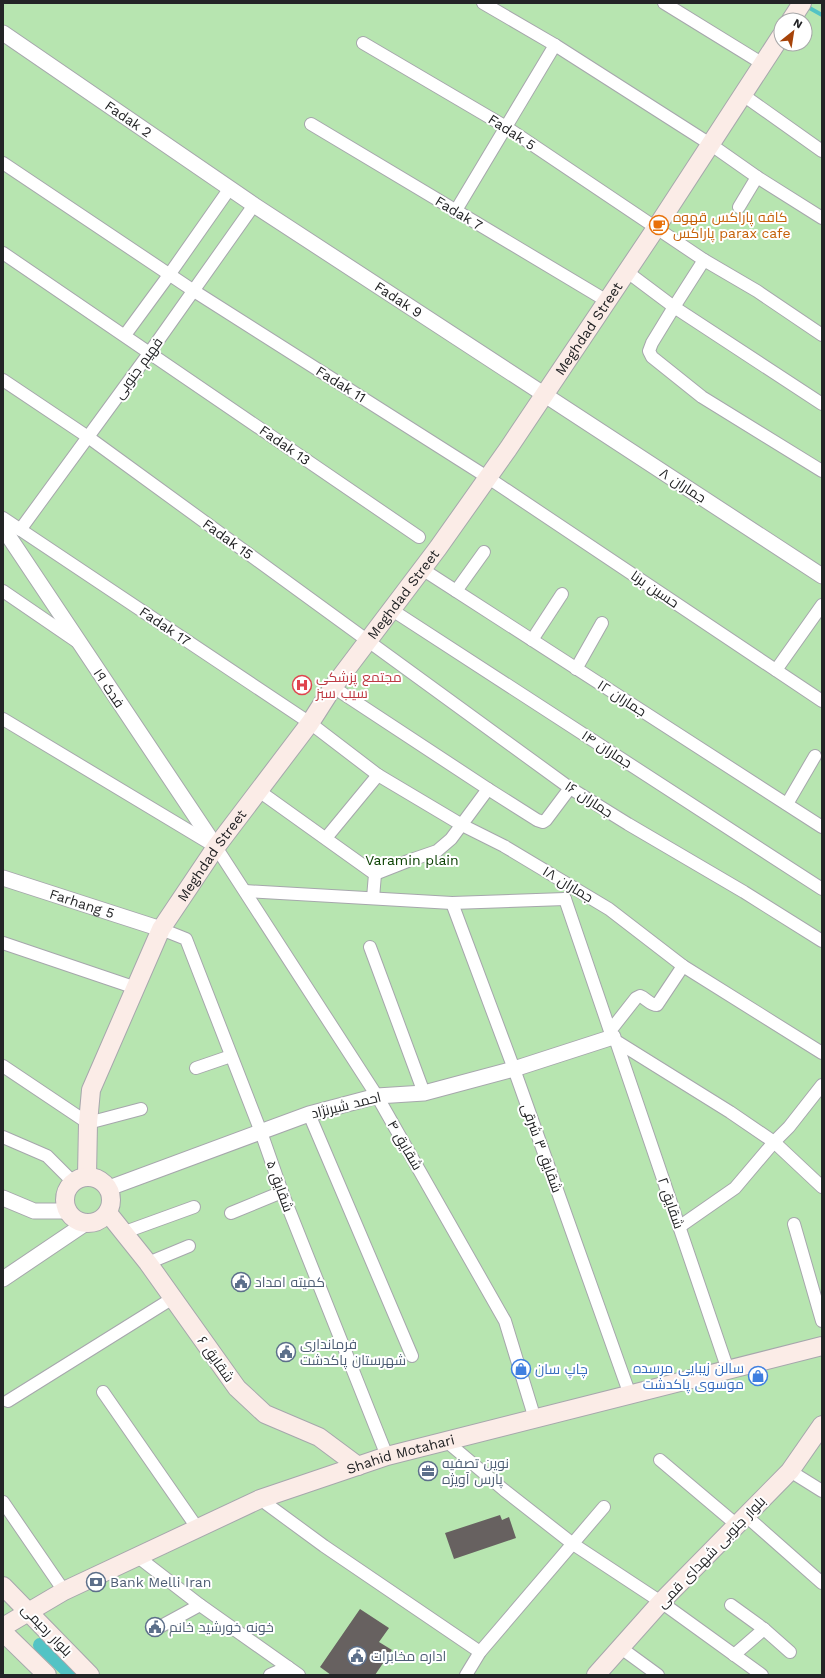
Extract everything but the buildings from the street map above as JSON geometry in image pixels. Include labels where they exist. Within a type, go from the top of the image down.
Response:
[{"type":"main road","name":"Meghdad Street","points":[[80,1179],[91,1090],[161,929],[216,847],[310,723],[333,687],[422,569],[544,395],[656,228],[773,48]]},
{"type":"main road","points":[[80,1179],[100,1179],[109,1188],[112,1201],[108,1213],[98,1221],[86,1223],[72,1217],[68,1211],[65,1203],[65,1195],[68,1188],[80,1179]]},
{"type":"main road","name":"شقایق ۶","points":[[108,1213],[125,1232],[237,1388],[265,1414],[319,1437],[358,1466]]},
{"type":"main road","name":"Shahid Motahari","points":[[3,1627],[64,1591],[260,1499],[387,1456],[822,1346]]},
{"type":"main road","name":"بلوار جنوبی شهدای قمی","points":[[596,1675],[661,1602],[790,1471],[822,1425]]},
{"type":"main road","name":"بلوار رحیمی","points":[[3,1586],[90,1675]]},
{"type":"main road","points":[[3,1632],[47,1675]]},
{"type":"street","points":[[483,3],[555,45],[710,144],[757,177],[822,218]]},
{"type":"street","points":[[664,3],[763,64]]},
{"type":"street","name":"Fadak 2","points":[[3,33],[254,205]]},
{"type":"street","name":"Fadak 5","points":[[363,43],[506,127],[704,260],[757,291],[822,335]]},
{"type":"street","points":[[455,212],[555,45]]},
{"type":"street","points":[[743,95],[822,151]]},
{"type":"street","name":"Fadak 7","points":[[311,124],[455,212],[607,301]]},
{"type":"street","name":"Fadak 11","points":[[3,163],[194,291],[487,477]]},
{"type":"street","points":[[739,208],[757,177]]},
{"type":"street","points":[[125,335],[170,275],[230,188]]},
{"type":"street","name":"فهیم جنوبی","points":[[20,530],[194,291],[254,205]]},
{"type":"street","name":"Fadak 9","points":[[254,205],[544,395]]},
{"type":"street","name":"Fadak 13","points":[[3,253],[419,537]]},
{"type":"street","points":[[704,260],[652,343],[649,351],[652,357],[702,398],[822,472]]},
{"type":"street","points":[[626,271],[674,307],[822,404]]},
{"type":"street","name":"Fadak 15","points":[[3,380],[88,437],[368,640]]},
{"type":"street","name":"جماران ۸","points":[[544,395],[822,576]]},
{"type":"street","name":"حسین برنا","points":[[487,477],[822,701]]},
{"type":"street","name":"Fadak 17","points":[[3,518],[310,723]]},
{"type":"street","name":"فدک ۱۹","points":[[3,528],[216,847]]},
{"type":"street","points":[[456,591],[484,552]]},
{"type":"street","name":"جماران ۱۲","points":[[422,569],[822,827]]},
{"type":"street","points":[[3,591],[80,644]]},
{"type":"street","points":[[532,640],[562,594]]},
{"type":"street","points":[[776,670],[822,605]]},
{"type":"street","name":"جماران ۱۴","points":[[392,610],[822,889]]},
{"type":"street","points":[[576,669],[602,623]]},
{"type":"street","name":"جماران ۱۶","points":[[368,640],[570,788],[744,892],[822,941]]},
{"type":"street","points":[[333,687],[537,820],[543,822],[546,820],[570,788]]},
{"type":"street","points":[[3,719],[216,847]]},
{"type":"street","name":"جماران ۱۸","points":[[310,723],[378,775],[462,825],[504,846],[609,909],[683,966],[822,1053]]},
{"type":"street","points":[[787,804],[816,756]]},
{"type":"street","points":[[326,838],[378,775]]},
{"type":"street","points":[[375,874],[408,861],[437,852],[452,839],[488,789]]},
{"type":"street","points":[[259,791],[375,874]]},
{"type":"street","name":"شقایق ۴","points":[[216,847],[377,1096],[506,1321],[535,1419]]},
{"type":"street","points":[[373,898],[375,874]]},
{"type":"street","name":"Farhang 5","points":[[3,878],[161,929]]},
{"type":"street","points":[[245,891],[452,903],[565,899],[572,886]]},
{"type":"street","name":"شقایق ۲","points":[[565,899],[728,1370]]},
{"type":"street","name":"شقایق ۳ شرقی","points":[[452,903],[514,1069],[630,1395]]},
{"type":"street","name":"شقایق ۵","points":[[161,929],[186,939],[261,1132],[282,1192],[387,1456]]},
{"type":"street","points":[[3,942],[136,988]]},
{"type":"street","points":[[370,947],[424,1093]]},
{"type":"street","points":[[683,966],[657,1005],[654,1005],[643,997],[640,996],[636,998],[613,1036],[774,1142],[822,1187]]},
{"type":"street","name":"احمد شیرنژاد","points":[[109,1188],[309,1114],[377,1096],[424,1093],[514,1069],[613,1036]]},
{"type":"street","points":[[196,1068],[231,1056]]},
{"type":"street","points":[[3,1066],[88,1123],[141,1109]]},
{"type":"street","points":[[678,1227],[735,1188],[774,1142],[789,1127],[822,1085]]},
{"type":"street","points":[[309,1114],[412,1356]]},
{"type":"street","points":[[3,1137],[47,1156],[80,1179]]},
{"type":"street","points":[[231,1213],[282,1192]]},
{"type":"street","points":[[3,1198],[34,1211],[68,1211]]},
{"type":"street","points":[[125,1232],[194,1207]]},
{"type":"street","points":[[3,1279],[86,1223]]},
{"type":"street","points":[[794,1224],[822,1321]]},
{"type":"street","points":[[148,1264],[189,1246]]},
{"type":"street","points":[[8,1401],[173,1298]]},
{"type":"street","points":[[103,1392],[198,1528]]},
{"type":"street","points":[[446,1441],[504,1490],[573,1544],[661,1602],[762,1675]]},
{"type":"street","points":[[660,1460],[822,1583]]},
{"type":"street","points":[[790,1471],[822,1491]]},
{"type":"street","points":[[260,1499],[324,1546],[480,1652]]},
{"type":"street","points":[[3,1502],[64,1591]]},
{"type":"street","points":[[466,1675],[480,1652],[604,1507]]},
{"type":"street","points":[[138,1557],[200,1605],[299,1675]]},
{"type":"street","points":[[731,1604],[764,1629],[790,1652]]},
{"type":"street","points":[[154,1630],[200,1605]]},
{"type":"street","points":[[734,1655],[764,1629]]},
{"type":"street","points":[[621,1648],[658,1675]]},
{"type":"street","points":[[270,1675],[288,1667]]},
{"type":"green space","name":"Varamin plain","points":[[3,3],[822,3],[822,1675],[3,1675]]},
{"type":"waterway","points":[[806,6],[822,15]]},
{"type":"waterway","points":[[40,1645],[72,1675]]},
{"type":"place","name":"کافه پاراکس قهوه پاراکس parax cafe","points":[[659,225]]},
{"type":"place","name":"مجتمع پزشکی سیب سبز","points":[[302,685]]},
{"type":"place","name":"کمیته امداد","points":[[241,1282]]},
{"type":"place","name":"فرمانداری شهرستان پاکدشت","points":[[286,1352]]},
{"type":"place","name":"چاپ سان","points":[[521,1369]]},
{"type":"place","name":"سالن زیبایی مرسده موسوی پاکدشت","points":[[758,1376]]},
{"type":"place","name":"نوین تصفیه پارس آویژه","points":[[428,1471]]},
{"type":"place","name":"Bank Melli Iran","points":[[96,1582]]},
{"type":"place","name":"خونه خورشید خانم","points":[[155,1627]]},
{"type":"place","name":"اداره مخابرات","points":[[357,1656]]}]
